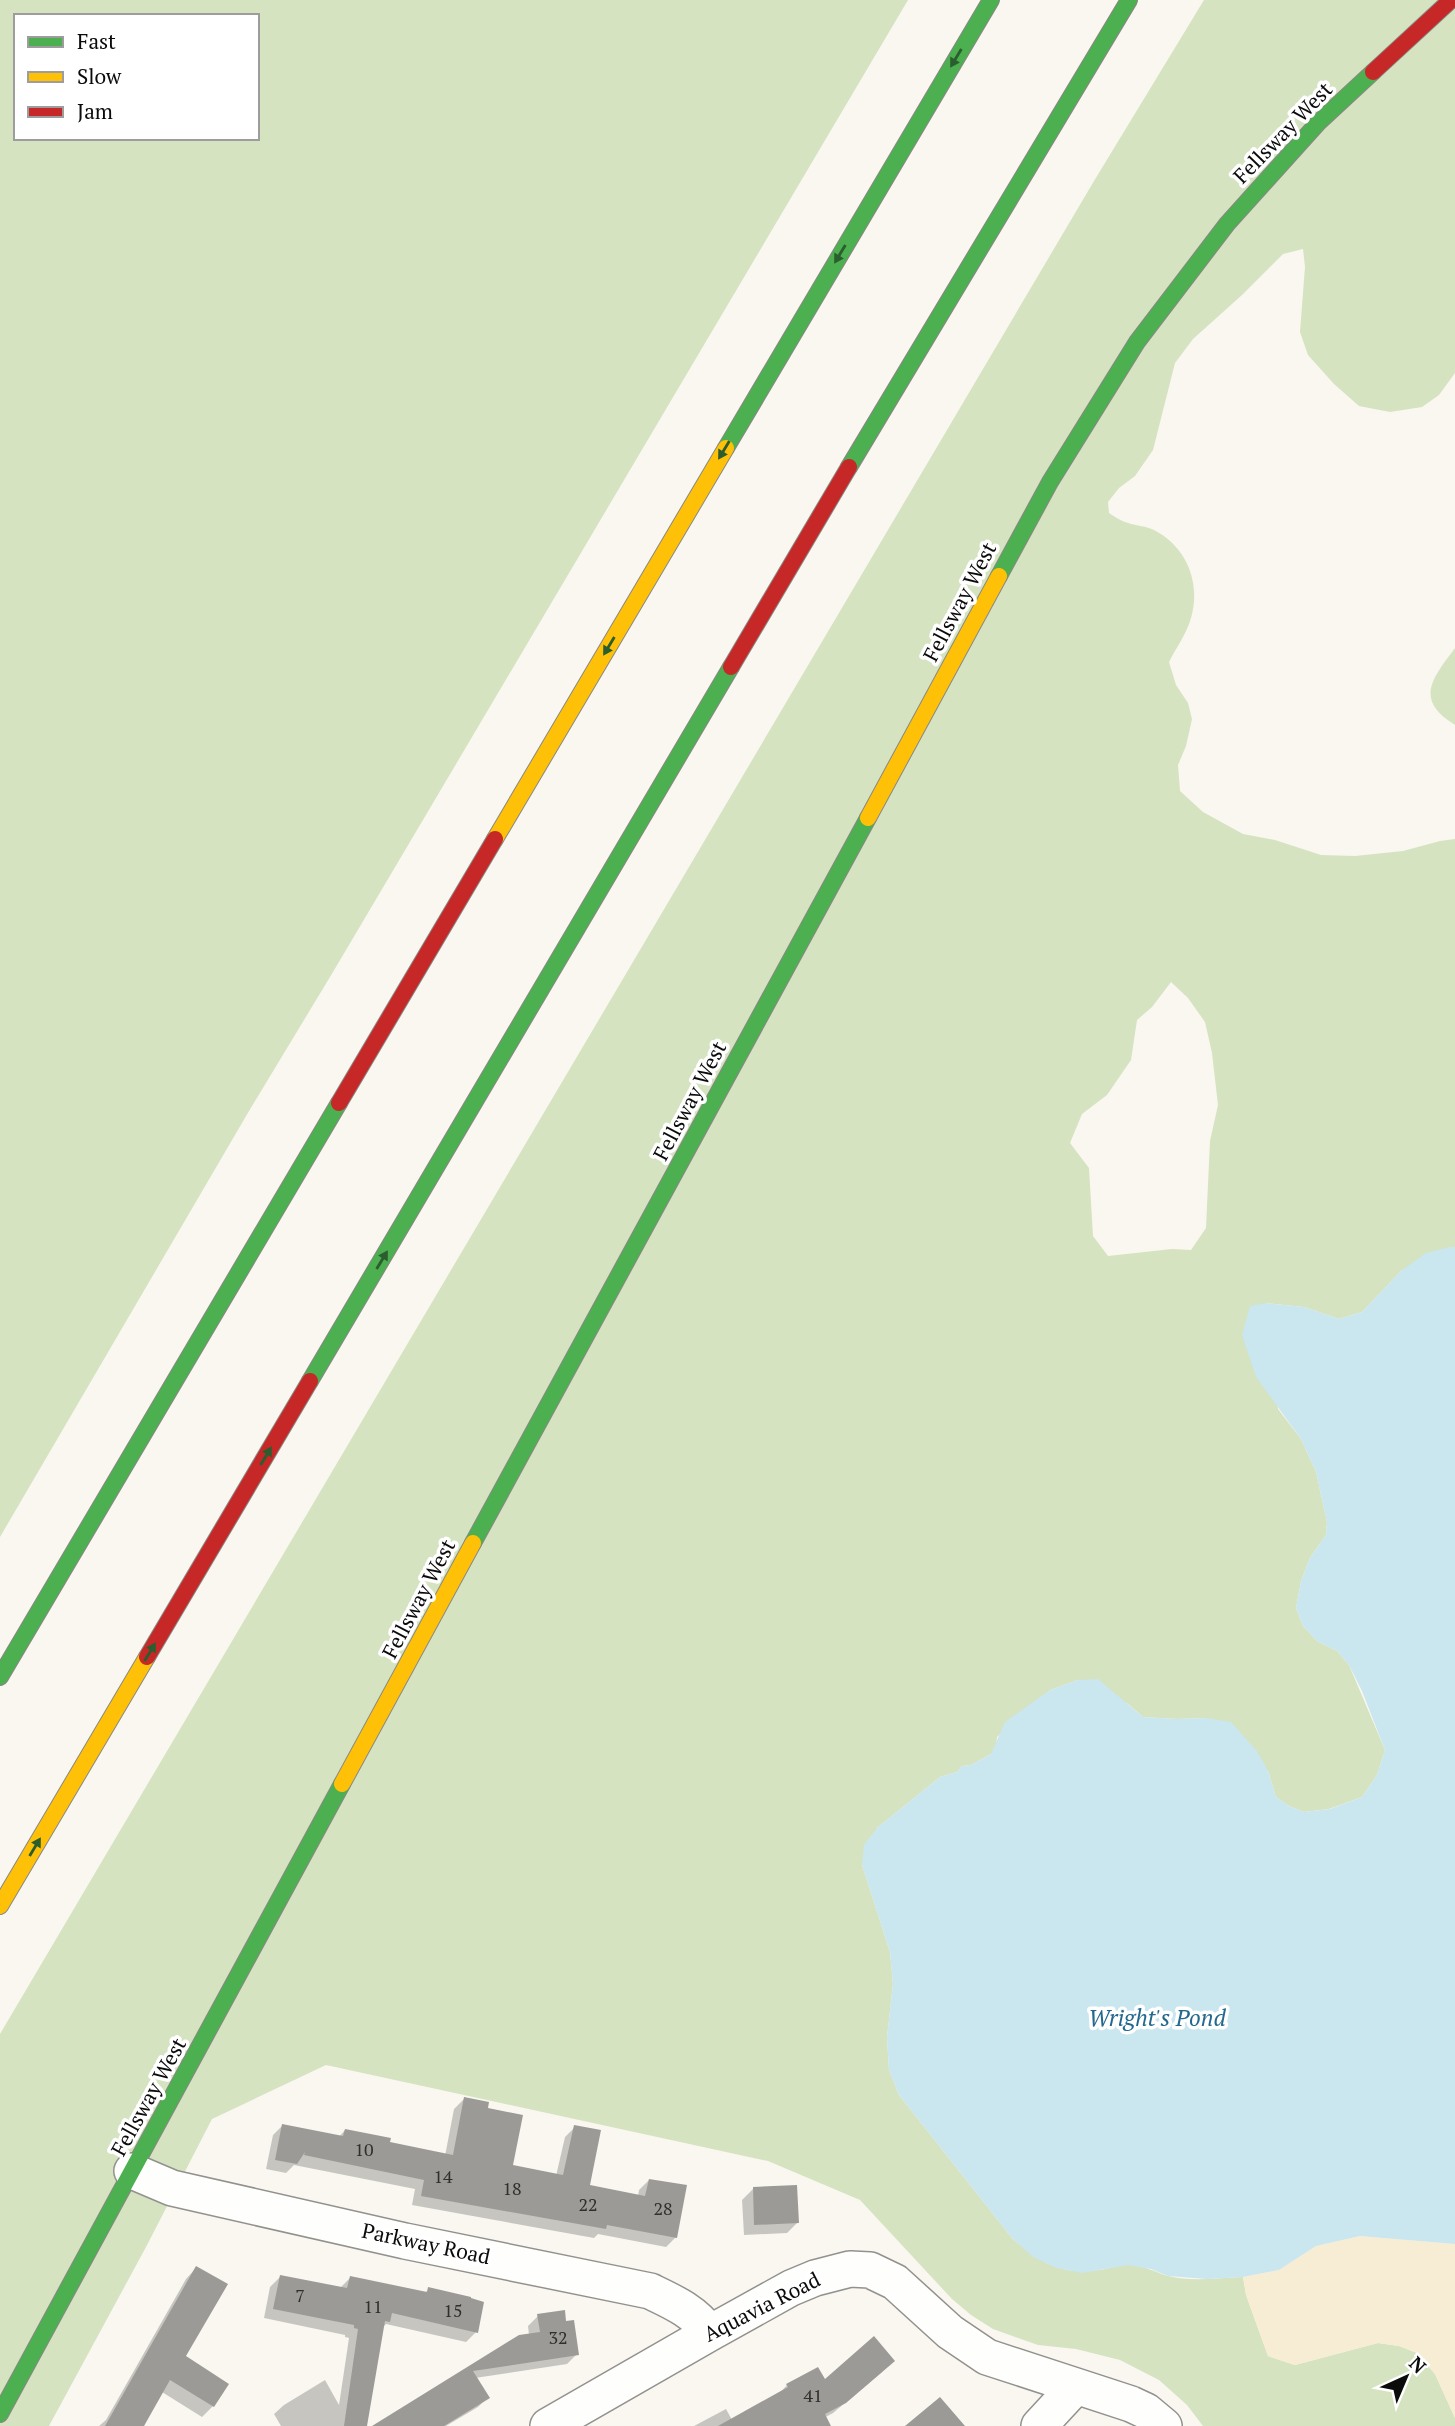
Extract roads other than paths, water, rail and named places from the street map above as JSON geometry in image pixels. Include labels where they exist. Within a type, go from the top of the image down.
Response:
[{"type":"main road","points":[[0,1677],[991,0]]},
{"type":"main road","points":[[0,1906],[848,470],[1129,0]]},
{"type":"main road","name":"Fellsway West","points":[[0,2414],[1050,482],[1137,342],[1227,224],[1318,123],[1451,0]]},
{"type":"main road","name":"Fellsway West","points":[[0,2389],[65,2293]]},
{"type":"street","name":"Parkway Road","points":[[132,2171],[172,2188],[405,2241],[650,2291],[682,2306],[710,2333]]},
{"type":"street","name":"Aquavia Road","points":[[548,2426],[710,2333],[815,2278],[842,2270],[862,2269],[877,2272],[902,2287],[950,2332],[975,2351],[1014,2367],[1131,2404],[1146,2411],[1164,2426]]},
{"type":"street","points":[[1039,2426],[1076,2386]]},
{"type":"water","name":"Wright's Pond","points":[[1455,1247],[1455,2244],[1360,2236],[1316,2246],[1279,2270],[1243,2277],[1207,2279],[1168,2276],[1151,2269],[1128,2265],[1082,2273],[1057,2268],[1033,2257],[1012,2238],[899,2095],[889,2070],[887,2037],[893,1984],[890,1952],[862,1865],[864,1845],[877,1828],[940,1777],[957,1772],[962,1766],[971,1765],[991,1754],[1005,1722],[1050,1690],[1078,1680],[1098,1679],[1143,1717],[1206,1718],[1231,1722],[1257,1751],[1268,1771],[1276,1797],[1289,1806],[1304,1812],[1330,1809],[1362,1797],[1377,1775],[1385,1750],[1349,1665],[1337,1651],[1317,1641],[1303,1626],[1296,1608],[1301,1581],[1310,1558],[1326,1535],[1327,1522],[1316,1472],[1301,1439],[1256,1377],[1242,1335],[1250,1306],[1266,1303],[1304,1307],[1339,1319],[1362,1312],[1401,1271],[1426,1253]]}]
